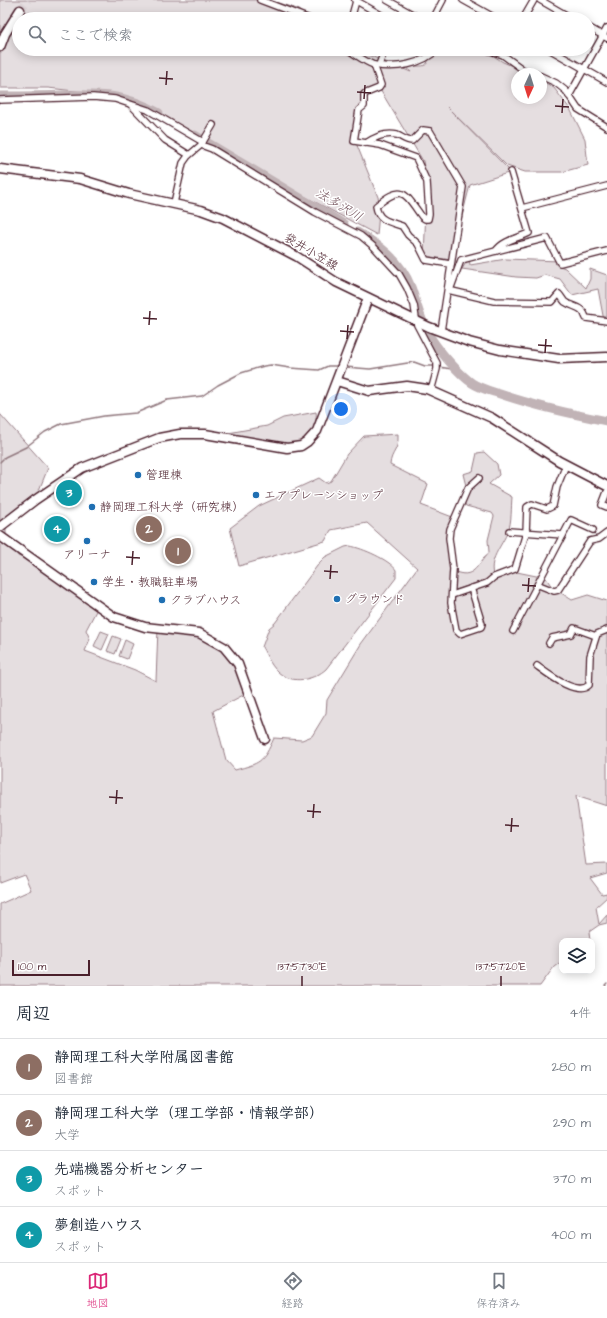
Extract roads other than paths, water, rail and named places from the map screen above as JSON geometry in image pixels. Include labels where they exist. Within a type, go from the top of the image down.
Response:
[{"type":"street","points":[[261,0],[292,12]]},
{"type":"street","points":[[352,12],[355,0],[374,12]]},
{"type":"street","points":[[387,0],[408,12]]},
{"type":"street","points":[[437,12],[443,0]]},
{"type":"street","points":[[464,0],[485,12]]},
{"type":"street","points":[[527,12],[534,0]]},
{"type":"street","points":[[540,0],[561,12]]},
{"type":"street","points":[[0,47],[5,34],[12,23]]},
{"type":"street","points":[[595,52],[605,37],[607,28]]},
{"type":"street","points":[[595,31],[605,37]]},
{"type":"street","points":[[360,56],[376,65],[405,65],[416,63],[430,56]]},
{"type":"street","points":[[381,56],[376,65],[380,85],[379,88],[364,94],[364,106],[359,110],[354,141],[380,145],[416,158],[427,182],[428,219],[422,217],[406,194],[401,192],[387,196],[376,206],[377,212],[389,223],[402,226],[408,235],[418,244],[426,260],[450,264]]},
{"type":"street","points":[[503,56],[521,68]]},
{"type":"street","points":[[561,56],[607,82]]},
{"type":"street","points":[[569,96],[593,56]]},
{"type":"street","points":[[547,79],[556,83],[569,96],[578,109],[607,127]]},
{"type":"street","points":[[0,100],[107,98],[151,111],[202,144],[315,212],[361,236],[374,247],[399,274],[408,288],[417,320],[437,363],[437,369],[431,391]]},
{"type":"street","points":[[129,104],[165,140],[189,155]]},
{"type":"street","points":[[149,123],[151,111]]},
{"type":"street","points":[[174,203],[183,163],[189,155],[202,144],[213,125]]},
{"type":"street","points":[[366,143],[385,134],[397,135],[412,142],[424,130],[430,131],[463,187],[453,256],[450,264],[448,290],[441,331]]},
{"type":"street","name":"袋井小笠線","points":[[0,169],[80,179],[129,194],[174,203],[223,218],[296,256],[336,282],[417,320],[428,327],[469,342],[500,350],[559,359],[607,357]]},
{"type":"street","points":[[496,251],[498,247],[529,234],[511,172]]},
{"type":"street","points":[[522,208],[607,186]]},
{"type":"street","points":[[448,290],[461,260],[547,238],[560,263],[607,251]]},
{"type":"street","points":[[448,290],[494,301],[552,302],[559,294],[564,301],[583,311],[586,318],[607,321]]},
{"type":"street","points":[[0,527],[35,500],[82,468],[160,438],[180,434],[205,434],[287,448],[301,446],[313,438],[318,431],[368,298]]},
{"type":"street","points":[[337,381],[369,391],[407,386],[431,391],[502,424],[566,465],[607,486]]},
{"type":"street","points":[[452,595],[487,583],[494,577],[515,569],[526,533],[527,507],[532,504],[547,509],[553,506],[557,487],[566,465]]},
{"type":"street","points":[[471,588],[482,624],[480,627],[460,634],[456,630],[451,603],[453,569],[448,544],[450,529],[468,488],[479,478]]},
{"type":"street","points":[[607,492],[602,505],[607,507]]},
{"type":"street","points":[[514,631],[539,585],[571,520],[593,530]]},
{"type":"street","points":[[509,531],[563,535]]},
{"type":"street","points":[[539,585],[558,590],[590,541],[599,539],[607,533]]},
{"type":"street","points":[[0,536],[114,617],[145,627],[199,633],[224,647],[238,664],[265,739]]},
{"type":"street","points":[[549,643],[552,638],[571,634],[574,628],[596,636]]},
{"type":"street","points":[[537,666],[576,689],[587,687],[589,685],[590,656],[596,636],[600,631],[607,630]]},
{"type":"waterway","name":"法多沢川","points":[[0,96],[113,96],[135,102],[159,113]]},
{"type":"waterway","name":"法多沢川","points":[[195,135],[344,224]]},
{"type":"waterway","name":"法多沢川","points":[[357,232],[382,248],[402,269],[411,287],[422,320],[431,338],[439,350],[461,374],[472,383],[486,390],[526,402],[567,413],[607,421]]},
{"type":"waterway","points":[[345,367],[370,369],[414,362],[425,366],[435,366]]},
{"type":"waterway","points":[[0,462],[5,457],[26,447],[45,432],[61,424],[104,416],[136,413],[167,400],[202,396],[218,385],[241,373],[264,366],[271,365],[319,370],[328,366],[339,366]]},
{"type":"waterway","points":[[439,367],[458,370]]},
{"type":"tunnel","points":[[20,10],[28,0]]},
{"type":"place","name":"管理棟","points":[[138,475]]},
{"type":"place","name":"先端機器分析センター","points":[[69,493]]},
{"type":"place","name":"エアプレーンショップ","points":[[256,495]]},
{"type":"place","name":"静岡理工科大学（研究棟）","points":[[92,507]]},
{"type":"place","name":"夢創造ハウス","points":[[57,529]]},
{"type":"place","name":"静岡理工科大学（理工学部・情報学部）","points":[[149,529]]},
{"type":"place","name":"アリーナ","points":[[87,541]]},
{"type":"place","name":"静岡理工科大学附属図書館","points":[[178,551]]},
{"type":"place","name":"学生・教職駐車場","points":[[94,582]]},
{"type":"place","name":"グラウンド","points":[[337,599]]},
{"type":"place","name":"クラブハウス","points":[[162,600]]}]
